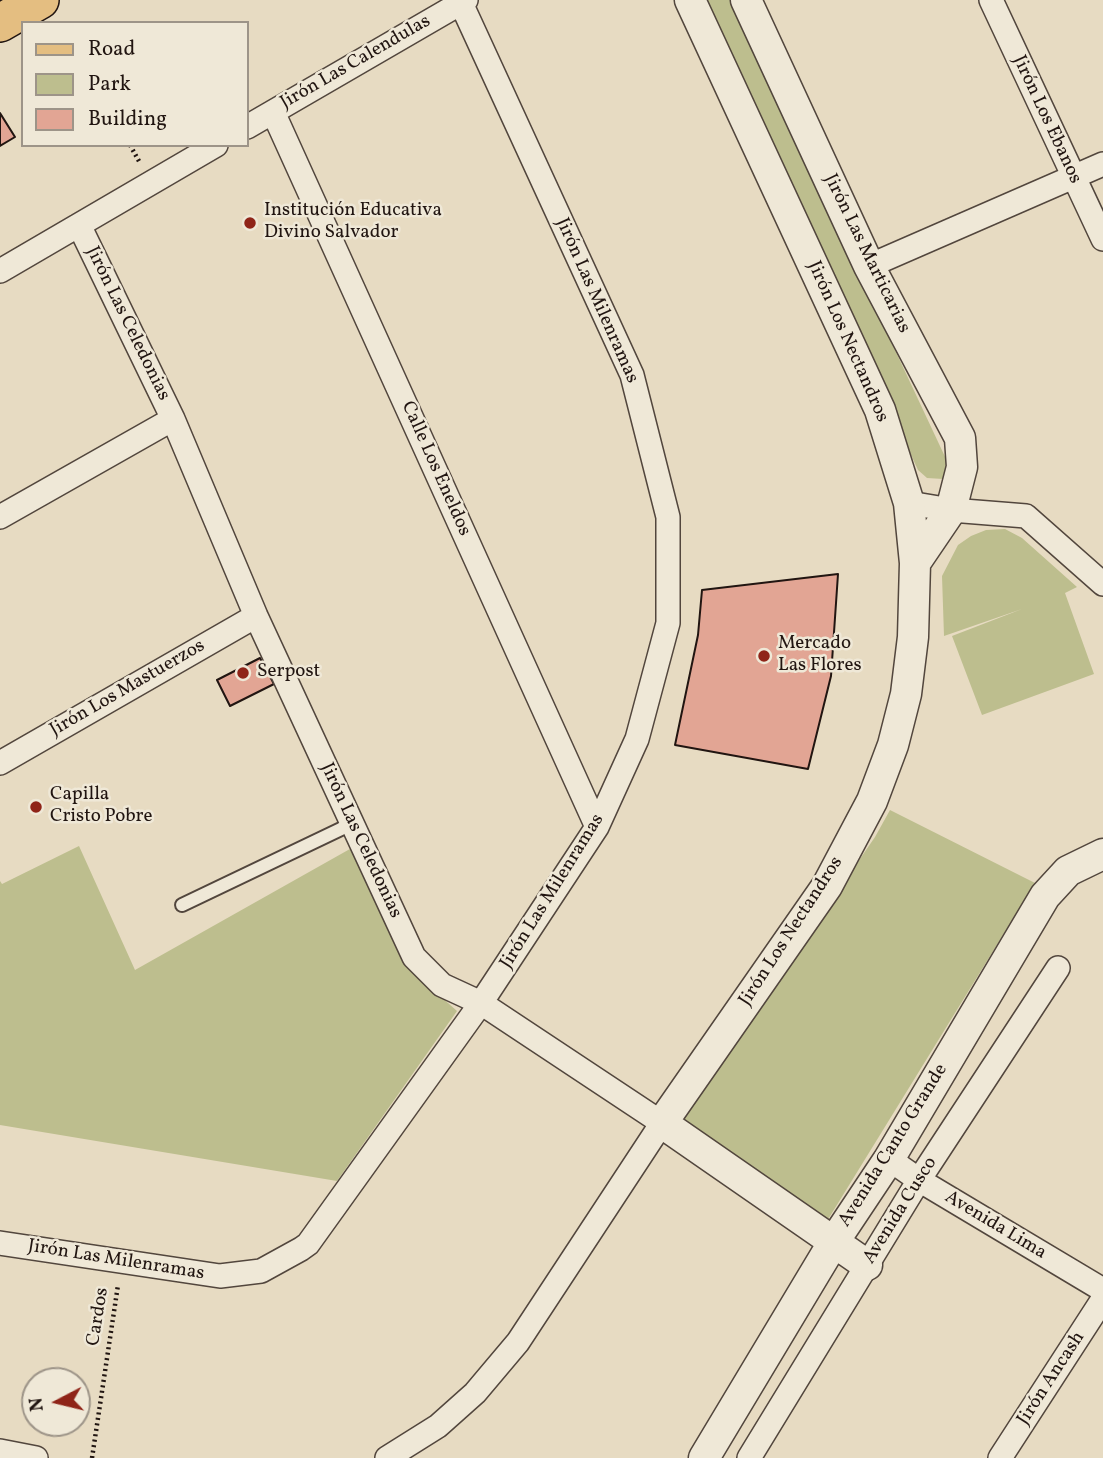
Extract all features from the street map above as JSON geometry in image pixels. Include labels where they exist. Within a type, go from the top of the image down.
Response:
[{"type":"main road","points":[[0,23],[40,0]]},
{"type":"street","name":"Jirón Los Nectandros","points":[[387,1458],[438,1426],[475,1393],[518,1342],[662,1123],[828,886],[872,800],[893,745],[906,694],[913,637],[915,563],[909,503],[880,411],[690,0]]},
{"type":"street","name":"Jirón Las Marticarias","points":[[746,0],[869,266],[960,438],[962,467],[951,510],[915,563]]},
{"type":"street","name":"Jirón Los Ebanos","points":[[991,0],[1103,239]]},
{"type":"street","name":"Jirón Las Calendulas","points":[[248,126],[463,1]]},
{"type":"street","name":"Jirón Las Milenramas","points":[[0,1243],[220,1276],[261,1271],[308,1244],[481,1003],[597,827],[637,739],[668,623],[668,517],[632,375],[463,1]]},
{"type":"street","name":"Calle Los Eneldos","points":[[273,112],[597,827]]},
{"type":"street","points":[[0,271],[213,147]]},
{"type":"street","points":[[869,266],[1103,164]]},
{"type":"street","name":"Jirón Las Celedonias","points":[[79,225],[173,419],[256,616],[414,957],[442,985],[481,1003],[662,1123],[867,1265]]},
{"type":"street","points":[[0,517],[173,419]]},
{"type":"street","points":[[909,503],[951,510],[1026,516],[1103,584]]},
{"type":"street","name":"Jirón Los Mastuerzos","points":[[0,763],[256,616]]},
{"type":"street","name":"Avenida Canto Grande","points":[[704,1458],[833,1243],[889,1159],[1045,896],[1068,871],[1103,854]]},
{"type":"street","name":"Avenida Cusco","points":[[749,1458],[919,1180],[1058,968]]},
{"type":"street","name":"Avenida Lima","points":[[889,1159],[919,1180],[1103,1290]]},
{"type":"street","name":"Jirón Ancash","points":[[1000,1458],[1103,1299]]},
{"type":"street","points":[[0,1451],[36,1458]]},
{"type":"lane","points":[[182,905],[351,822]]},
{"type":"path","name":"Cardos","points":[[92,1458],[121,1263]]},
{"type":"green space","points":[[702,0],[731,0],[947,461],[947,472],[943,479],[927,478],[918,470]]},
{"type":"green space","points":[[1005,529],[1022,538],[1077,587],[1065,593],[1094,674],[982,715],[952,636],[1022,609],[944,636],[942,576],[958,545],[986,530]]},
{"type":"green space","points":[[890,810],[1035,883],[827,1221],[680,1121],[875,837]]},
{"type":"green space","points":[[357,845],[430,987],[457,1011],[337,1181],[0,1125],[0,881],[2,884],[79,846],[135,970]]},
{"type":"building","points":[[0,113],[15,137],[0,146]]},
{"type":"building","name":"Mercado Las Flores","points":[[838,574],[831,676],[808,769],[675,745],[698,635],[702,590]]},
{"type":"building","points":[[260,658],[274,684],[230,706],[217,680]]},
{"type":"place","name":"Institución Educativa Divino Salvador","points":[[250,223]]},
{"type":"place","name":"Mercado Las Flores","points":[[764,656]]},
{"type":"place","name":"Serpost","points":[[243,673]]},
{"type":"place","name":"Capilla Cristo Pobre","points":[[36,807]]}]
